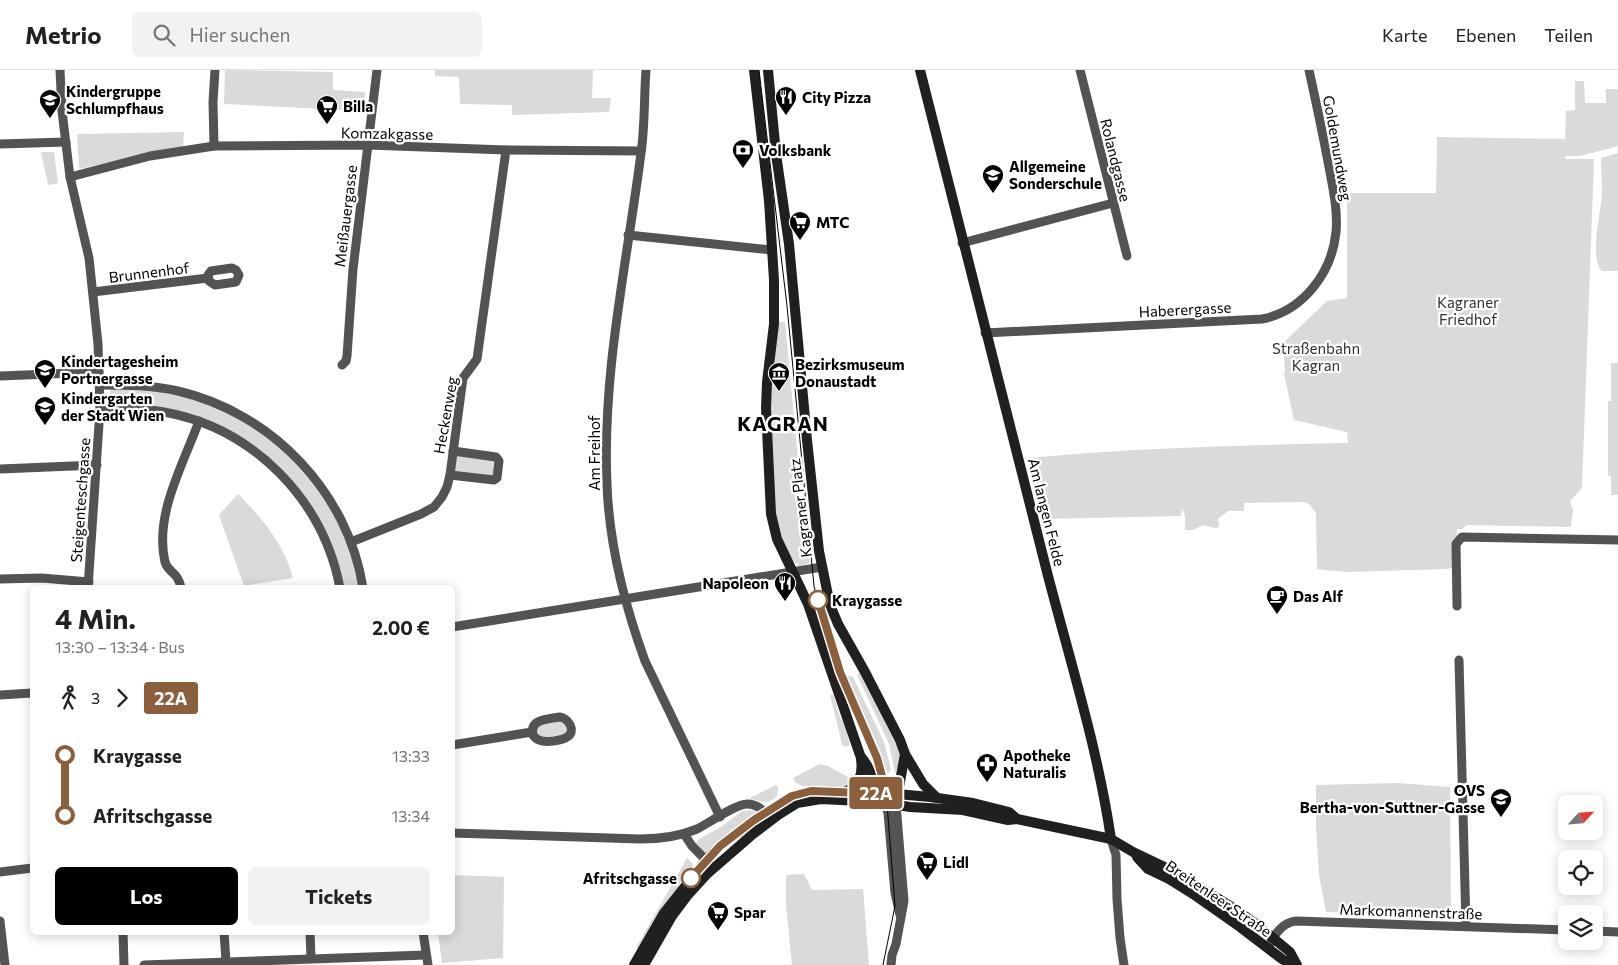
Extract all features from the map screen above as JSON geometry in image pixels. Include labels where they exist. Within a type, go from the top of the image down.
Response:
[{"type":"main road","name":"Kagraner Platz","points":[[754,70],[769,202],[775,312],[766,382],[769,500],[774,532],[808,604],[860,755],[889,798]]},
{"type":"main road","name":"Kagraner Platz","points":[[768,70],[776,154],[789,244],[811,480],[822,568],[830,605],[838,624],[900,740],[905,754],[923,784],[937,798]]},
{"type":"main road","name":"Am langen Felde","points":[[920,70],[962,243],[1079,692],[1105,802],[1111,839]]},
{"type":"main road","points":[[889,798],[905,754]]},
{"type":"main road","points":[[843,792],[853,787],[859,781],[862,774],[860,755]]},
{"type":"main road","points":[[768,816],[787,798],[811,791],[843,792],[889,798]]},
{"type":"main road","name":"Breitenleer Straße","points":[[889,798],[937,798],[982,805],[1009,812],[1017,819]]},
{"type":"main road","name":"Breitenleer Straße","points":[[889,798],[910,807],[963,810],[1008,820],[1017,819],[1111,839],[1132,852],[1175,872],[1235,909],[1290,952],[1297,965]]},
{"type":"main road","points":[[644,965],[672,916],[720,846],[768,816],[810,800],[889,798]]},
{"type":"main road","name":"Breitenleer Straße","points":[[1132,852],[1148,869],[1193,894],[1292,965]]},
{"type":"main road","points":[[634,965],[664,913],[709,864]]},
{"type":"street","name":"Steigenteschgasse","points":[[60,70],[62,111],[70,176],[89,258],[94,292],[99,372],[100,409],[89,584]]},
{"type":"street","points":[[214,146],[215,70]]},
{"type":"street","name":"Meißauergasse","points":[[342,365],[346,361],[347,356],[353,269],[377,70]]},
{"type":"street","name":"Am Freihof","points":[[646,70],[641,151],[612,362],[606,457],[608,508],[625,600],[645,661],[720,817]]},
{"type":"street","name":"Rolandgasse","points":[[1080,70],[1127,256]]},
{"type":"street","name":"Goldemundweg","points":[[1309,70],[1333,186],[1336,231]]},
{"type":"street","points":[[0,144],[66,142]]},
{"type":"street","name":"Komzakgasse","points":[[70,176],[134,160],[214,146],[368,145],[506,150],[641,151]]},
{"type":"street","name":"Heckenweg","points":[[351,542],[430,510],[438,504],[444,494],[450,475],[463,378],[477,359],[506,150]]},
{"type":"street","points":[[962,243],[1113,203]]},
{"type":"street","name":"Haberergasse","points":[[985,332],[1268,318],[1296,305],[1312,290],[1330,259],[1336,231]]},
{"type":"street","points":[[628,235],[772,250]]},
{"type":"street","name":"Brunnenhof","points":[[94,292],[208,278]]},
{"type":"street","points":[[0,376],[99,372]]},
{"type":"street","points":[[99,386],[140,386],[178,391],[221,405],[256,424],[285,447],[309,472],[331,502],[351,542],[363,585]]},
{"type":"street","points":[[100,409],[126,408],[176,414],[199,421],[230,435],[251,448],[275,468],[293,487],[309,509],[322,532],[335,565],[339,585]]},
{"type":"street","points":[[180,585],[178,577],[165,563],[162,524],[168,501],[199,421]]},
{"type":"street","points":[[450,475],[494,480],[499,461],[498,458],[453,451]]},
{"type":"street","points":[[0,469],[97,465]]},
{"type":"street","points":[[1457,606],[1456,544],[1459,539],[1466,536],[1618,540]]},
{"type":"street","points":[[455,627],[822,568]]},
{"type":"street","points":[[0,579],[42,578],[89,584]]},
{"type":"street","points":[[1459,660],[1466,926]]},
{"type":"street","points":[[0,695],[30,693]]},
{"type":"street","points":[[455,745],[532,732]]},
{"type":"street","points":[[889,798],[904,901],[896,944],[892,955],[892,965]]},
{"type":"street","points":[[455,833],[640,839],[667,838],[684,834],[744,804],[761,808],[768,816]]},
{"type":"street","points":[[684,834],[692,846],[709,864]]},
{"type":"street","name":"Am langen Felde","points":[[1111,839],[1116,855],[1117,906],[1124,965]]},
{"type":"street","points":[[0,872],[30,868]]},
{"type":"street","points":[[0,921],[5,965]]},
{"type":"street","name":"Markomannenstraße","points":[[1268,948],[1273,938],[1286,924],[1296,921],[1558,930]]},
{"type":"street","points":[[1603,931],[1618,932]]},
{"type":"street","points":[[123,935],[124,965]]},
{"type":"street","points":[[224,935],[226,961]]},
{"type":"street","points":[[310,935],[311,958]]},
{"type":"street","points":[[423,935],[428,965]]},
{"type":"street","points":[[144,965],[226,961],[295,962],[311,958],[426,955]]},
{"type":"green space","points":[[225,70],[333,72],[333,90],[365,92],[364,111],[224,104]]},
{"type":"green space","points":[[435,70],[593,70],[592,98],[611,98],[609,112],[512,115],[512,105],[460,104],[459,77],[435,76]]},
{"type":"green space","name":"Kagraner Friedhof","points":[[1575,81],[1584,81],[1585,103],[1606,103],[1606,89],[1618,89],[1618,146],[1580,156],[1565,156],[1565,159],[1594,159],[1582,488],[1570,501],[1573,510],[1571,527],[1467,525],[1462,529],[1457,529],[1458,566],[1448,569],[1347,572],[1317,569],[1316,513],[1305,502],[1244,503],[1244,511],[1228,511],[1218,519],[1219,527],[1203,525],[1193,530],[1185,530],[1185,516],[1182,508],[1181,516],[1043,519],[1028,458],[1188,448],[1348,443],[1347,432],[1294,420],[1284,374],[1283,343],[1327,301],[1347,298],[1347,193],[1436,193],[1437,137],[1565,139],[1566,111],[1575,110]]},
{"type":"green space","points":[[184,132],[183,148],[79,169],[77,134]]},
{"type":"green space","points":[[42,152],[54,152],[58,183],[48,184]]},
{"type":"green space","points":[[1618,153],[1618,271],[1602,271],[1596,256],[1602,194],[1601,158]]},
{"type":"green space","points":[[778,322],[785,322],[800,480],[802,480],[802,485],[799,486],[805,544],[807,545],[810,563],[799,566],[787,550],[774,516],[768,418]]},
{"type":"green space","points":[[1611,363],[1618,363],[1618,495],[1611,495],[1611,476],[1608,476],[1608,401],[1611,401]]},
{"type":"green space","points":[[110,388],[167,392],[207,403],[259,430],[292,457],[327,500],[350,548],[360,585],[342,585],[309,504],[221,427],[110,405]]},
{"type":"green space","points":[[456,454],[496,460],[493,478],[454,472]]},
{"type":"green space","points":[[238,494],[271,532],[284,554],[293,578],[244,585],[219,515]]},
{"type":"green space","points":[[862,671],[900,751],[897,775],[889,744],[857,675]]},
{"type":"green space","points":[[846,677],[853,677],[884,742],[891,769],[888,774]]},
{"type":"green space","points":[[833,694],[841,720],[844,720],[850,745],[845,747],[842,744],[830,695]]},
{"type":"green space","points":[[560,720],[568,727],[567,731],[562,735],[542,739],[536,734],[537,726]]},
{"type":"green space","points":[[820,764],[828,766],[855,781],[846,788],[802,786],[795,782],[793,778]]},
{"type":"green space","points":[[1397,783],[1450,787],[1451,916],[1326,912],[1319,875],[1316,785]]},
{"type":"green space","points":[[776,785],[778,788],[777,796],[770,801],[762,802],[750,798]]},
{"type":"green space","points":[[742,811],[755,811],[756,815],[706,855],[695,844],[699,839],[721,827]]},
{"type":"green space","points":[[687,858],[693,867],[678,886],[680,888],[637,950],[637,946]]},
{"type":"green space","points":[[804,874],[812,890],[863,889],[869,965],[792,965],[786,905],[786,875]]},
{"type":"green space","points":[[455,875],[504,877],[503,958],[442,963],[438,935],[455,935]]},
{"type":"tram line","points":[[759,70],[787,306],[814,586],[830,651],[875,759],[887,804],[895,906],[883,965]]},
{"type":"bus line","name":"22A","points":[[691,878],[720,846],[787,798],[811,791],[887,794],[877,758],[832,651],[818,600]]},
{"type":"place","name":"City Pizza","points":[[786,116]]},
{"type":"place","name":"Kindergruppe Schlumpfhaus","points":[[50,119]]},
{"type":"place","name":"Billa","points":[[327,125]]},
{"type":"place","name":"Volksbank","points":[[743,169]]},
{"type":"place","name":"Allgemeine Sonderschule","points":[[993,194]]},
{"type":"place","name":"MTC","points":[[800,241]]},
{"type":"place","name":"Kindertagesheim Portnergasse","points":[[45,389]]},
{"type":"place","name":"Bezirksmuseum Donaustadt","points":[[779,392]]},
{"type":"place","name":"Kindergarten der Stadt Wien","points":[[45,426]]},
{"type":"place","name":"Kraygasse","points":[[818,600]]},
{"type":"place","name":"Napoleon","points":[[785,602]]},
{"type":"place","name":"Das Alf","points":[[1277,615]]},
{"type":"place","name":"Apotheke Naturalis","points":[[987,783]]},
{"type":"place","name":"OVS Bertha-von-Suttner-Gasse","points":[[1501,818]]},
{"type":"place","name":"Afritschgasse","points":[[691,878]]},
{"type":"place","name":"Lidl","points":[[927,881]]},
{"type":"place","name":"Spar","points":[[718,931]]},
{"type":"district","name":"KAGRAN","points":[[783,423]]},
{"type":"park label","name":"Straßenbahn Kagran","points":[[1316,356]]}]
